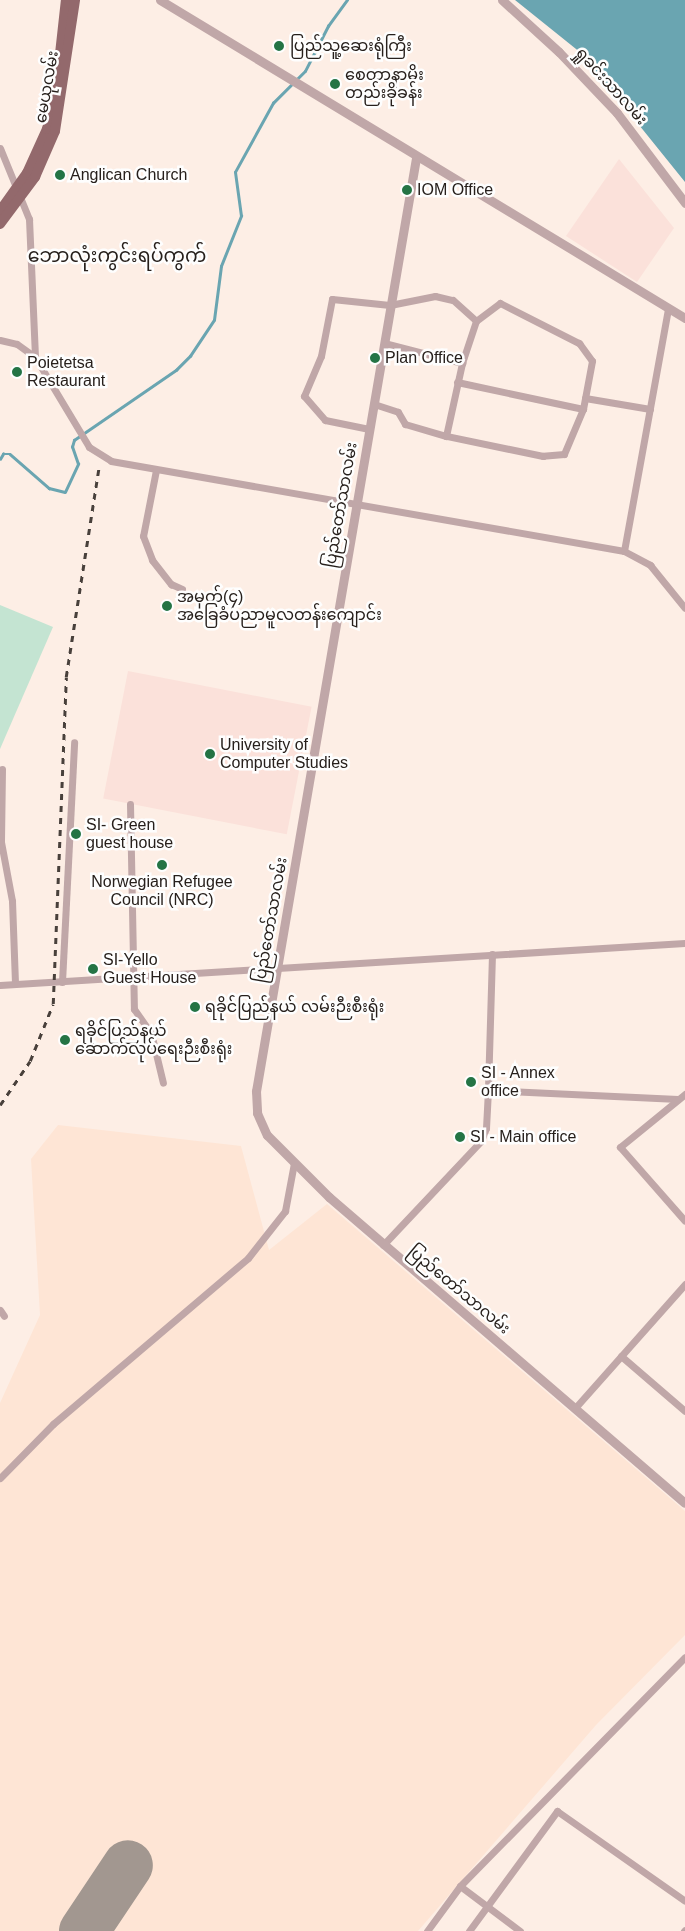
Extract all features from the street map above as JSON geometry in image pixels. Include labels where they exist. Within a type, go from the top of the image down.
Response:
[{"type":"main road","name":"မေယုလမ်း","points":[[0,211],[20,192],[46,129],[54,99],[66,0]]},
{"type":"main road","name":"မေယုလမ်း","points":[[0,224],[55,131],[75,0]]},
{"type":"street","points":[[160,0],[416,158],[685,318]]},
{"type":"street","name":"ရှုခင်းသာလမ်း","points":[[502,0],[559,52],[617,112],[685,203]]},
{"type":"street","points":[[0,148],[20,192],[32,258],[35,357]]},
{"type":"street","name":"ပြည်တော်သာလမ်း","points":[[416,158],[256,1102],[264,1130],[294,1164],[383,1245],[685,1503]]},
{"type":"street","points":[[369,429],[325,420],[304,396],[305,389],[321,356],[332,300],[390,305],[435,296],[453,300],[476,321]]},
{"type":"street","points":[[374,404],[398,412],[405,424],[446,436],[556,457],[570,444],[583,409],[592,361],[579,342],[500,303],[476,321],[457,382],[446,436]]},
{"type":"street","points":[[624,551],[668,308]]},
{"type":"street","points":[[0,340],[17,344],[35,357],[85,440],[94,451],[111,461],[356,506],[624,551],[650,565],[685,608]]},
{"type":"street","points":[[384,342],[462,363]]},
{"type":"street","points":[[457,382],[583,409]]},
{"type":"street","points":[[585,398],[650,409]]},
{"type":"street","points":[[156,470],[143,536],[152,560],[171,584],[182,588]]},
{"type":"street","points":[[62,982],[74,742]]},
{"type":"street","points":[[2,769],[0,842],[12,901],[15,983]]},
{"type":"street","points":[[130,804],[131,978],[134,1009],[152,1033],[163,1083]]},
{"type":"street","points":[[0,985],[131,978],[279,966],[685,943]]},
{"type":"street","points":[[383,1245],[481,1141],[486,1128],[492,954]]},
{"type":"street","points":[[488,1090],[678,1099]]},
{"type":"street","points":[[685,1094],[620,1147],[685,1221]]},
{"type":"street","points":[[0,1478],[53,1424],[248,1258],[285,1211],[294,1164]]},
{"type":"street","points":[[575,1408],[684,1287]]},
{"type":"street","points":[[622,1356],[685,1411]]},
{"type":"street","points":[[427,1931],[460,1886],[685,1658]]},
{"type":"street","points":[[469,1931],[557,1811],[685,1901]]},
{"type":"street","points":[[460,1886],[520,1931]]},
{"type":"shaded area","points":[[619,159],[674,228],[637,282],[566,236]]},
{"type":"shaded area","name":"University of Computer Studies","points":[[128,671],[312,707],[287,834],[103,799]]},
{"type":"shaded area","points":[[58,1125],[241,1146],[269,1250],[327,1204],[685,1511],[685,1635],[596,1725],[418,1931],[0,1931],[0,1403],[40,1315],[31,1159]]},
{"type":"green space","points":[[0,605],[53,627],[0,749]]},
{"type":"water","points":[[515,0],[685,0],[685,182],[581,53]]},
{"type":"waterway","points":[[0,459],[3,454],[10,454],[49,488],[65,492],[78,464],[72,447],[74,440],[176,370],[190,356],[214,320],[221,266],[241,216],[235,172],[273,103],[305,71],[328,26],[347,0]]},
{"type":"runway","points":[[84,1931],[128,1865]]},
{"type":"railway","points":[[0,1105],[30,1061],[53,1004],[66,677],[99,466]]},
{"type":"place","name":"ပြည်သူ့ဆေးရုံကြီး","points":[[279,46]]},
{"type":"place","name":"စေတာနာမိုး တည်းခိုခန်း","points":[[335,84]]},
{"type":"place","name":"Anglican Church","points":[[60,175]]},
{"type":"place","name":"IOM Office","points":[[407,190]]},
{"type":"place","name":"Plan Office","points":[[375,358]]},
{"type":"place","name":"Poietetsa Restaurant","points":[[17,372]]},
{"type":"place","name":"အမှတ်(၄) အခြေခံပညာမူလတန်းကျောင်း","points":[[167,606]]},
{"type":"place","name":"University of Computer Studies","points":[[210,754]]},
{"type":"place","name":"SI- Green guest house","points":[[76,834]]},
{"type":"place","name":"Norwegian Refugee Council (NRC)","points":[[162,865]]},
{"type":"place","name":"SI-Yello Guest House","points":[[93,969]]},
{"type":"place","name":"ရခိုင်ပြည်နယ် လမ်းဉီးစီးရုံး","points":[[195,1007]]},
{"type":"place","name":"ရခိုင်ပြည်နယ် ဆောက်လုပ်ရေးဉီးစီးရုံး","points":[[65,1040]]},
{"type":"place","name":"SI - Annex office","points":[[471,1082]]},
{"type":"place","name":"SI - Main office","points":[[460,1137]]},
{"type":"district","name":"ဘောလုံးကွင်းရပ်ကွက်","points":[[117,256]]}]
